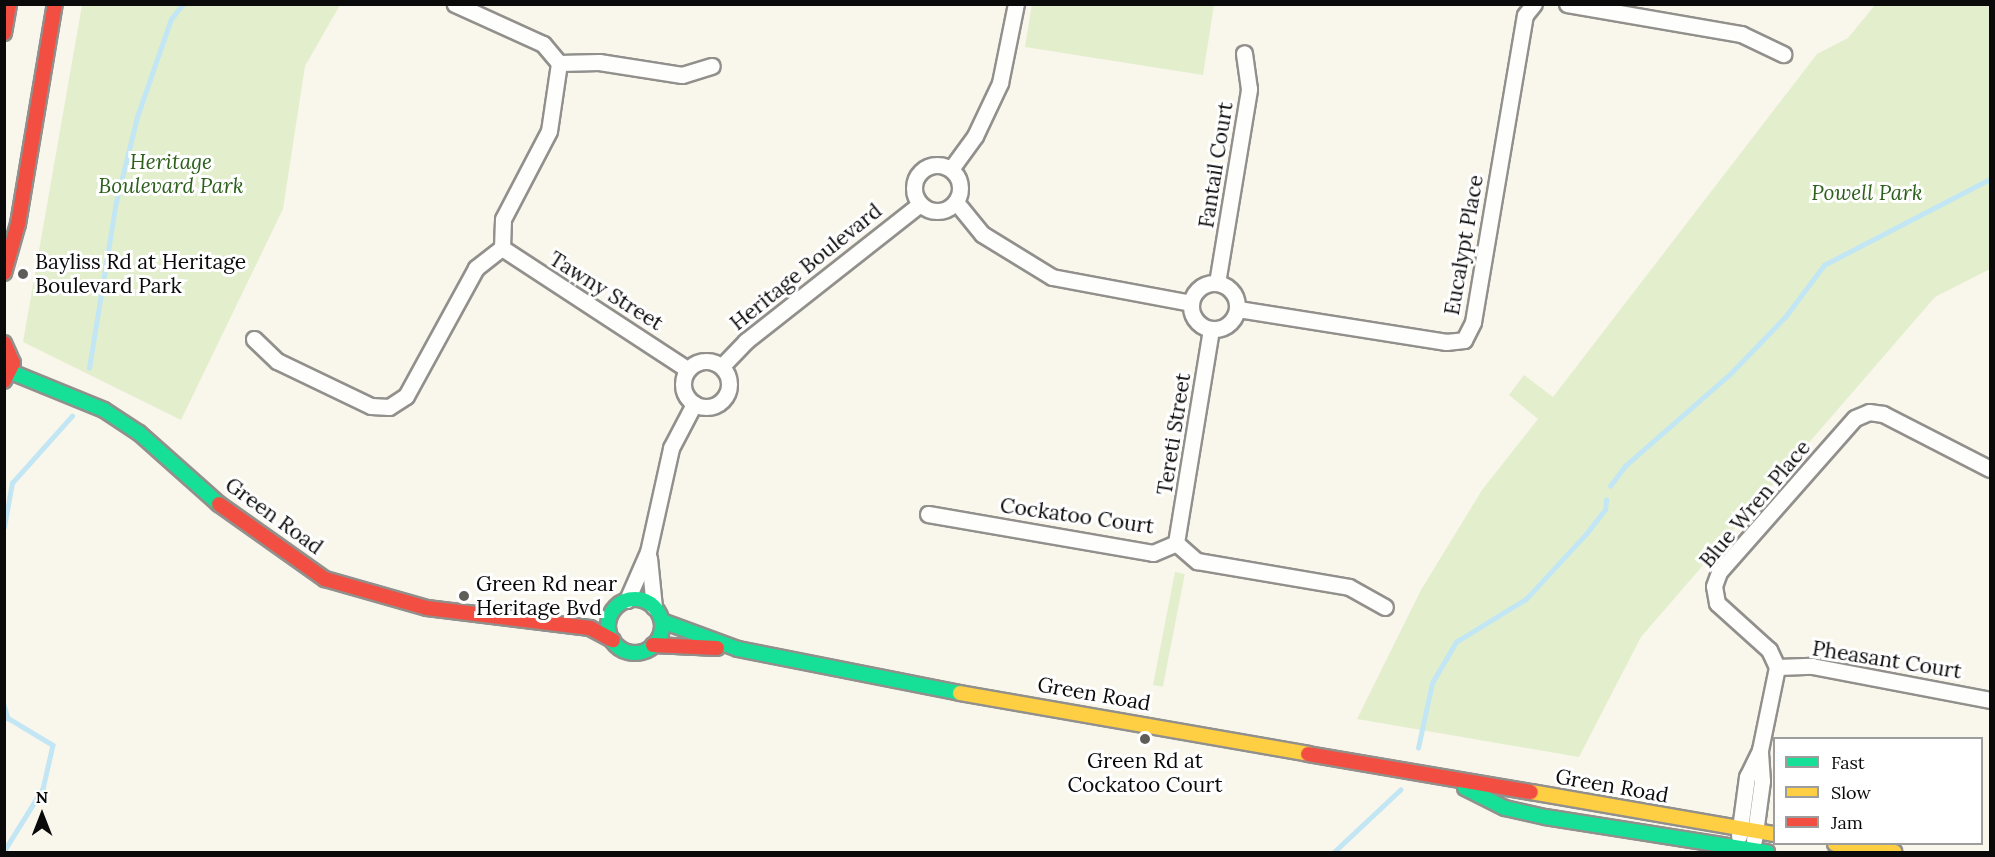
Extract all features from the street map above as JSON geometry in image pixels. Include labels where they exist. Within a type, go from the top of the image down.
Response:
[{"type":"street","points":[[4,33],[9,4]]},
{"type":"street","points":[[4,273],[18,224],[55,4]]},
{"type":"street","points":[[254,339],[277,361],[371,406],[389,406],[406,396],[476,268],[502,248],[503,219],[549,131],[559,63],[543,44],[455,4]]},
{"type":"street","points":[[951,169],[975,136],[1000,83],[1016,4]]},
{"type":"street","name":"Eucalypt Place","points":[[1238,309],[1446,342],[1464,340],[1473,322],[1525,15],[1534,4]]},
{"type":"street","points":[[1567,4],[1741,34],[1783,54]]},
{"type":"street","name":"Fantail Court","points":[[1217,283],[1250,88],[1244,53]]},
{"type":"street","points":[[559,63],[598,62],[682,75],[712,66]]},
{"type":"street","points":[[956,202],[937,212],[920,204],[914,184],[922,170],[937,165],[951,169],[960,181],[956,202],[982,234],[1052,277],[1191,303]]},
{"type":"street","name":"Heritage Boulevard","points":[[722,366],[746,341],[920,204]]},
{"type":"street","name":"Tawny Street","points":[[502,248],[687,369]]},
{"type":"street","points":[[1217,283],[1235,295],[1238,309],[1226,327],[1211,330],[1197,322],[1191,303],[1202,287],[1217,283]]},
{"type":"street","name":"Tereti Street","points":[[1176,543],[1211,330]]},
{"type":"street","points":[[4,343],[12,354],[8,377]]},
{"type":"street","points":[[701,361],[722,366],[729,386],[723,400],[710,406],[694,404],[684,392],[687,369],[701,361]]},
{"type":"street","name":"Green Road","points":[[8,377],[104,410],[130,427],[218,503],[325,579],[416,606],[542,624],[590,628],[613,640]]},
{"type":"street","points":[[648,552],[654,607],[662,621],[653,645],[637,652],[613,640],[609,625],[614,609],[627,600],[648,552],[662,477],[694,404]]},
{"type":"street","name":"Blue Wren Place","points":[[1776,667],[1769,650],[1718,603],[1714,586],[1719,572],[1855,417],[1883,414],[1990,469]]},
{"type":"street","name":"Cockatoo Court","points":[[928,514],[1153,553],[1176,543],[1197,561],[1349,587],[1385,607]]},
{"type":"street","points":[[627,600],[654,607]]},
{"type":"street","name":"Green Road","points":[[542,624],[614,609]]},
{"type":"street","name":"Green Road","points":[[662,621],[738,650],[853,675],[1773,834]]},
{"type":"street","name":"Green Road","points":[[653,645],[738,650]]},
{"type":"street","name":"Pheasant Court","points":[[1776,667],[1812,666],[1990,700]]},
{"type":"street","points":[[1749,851],[1747,777],[1760,750],[1776,667]]},
{"type":"street","name":"Green Road","points":[[1443,777],[1504,808],[1696,847],[1749,851]]},
{"type":"street","points":[[1848,845],[1894,852]]},
{"type":"green space","points":[[1032,4],[1214,5],[1203,75],[1025,47]]},
{"type":"green space","name":"Heritage Boulevard Park","points":[[82,5],[340,5],[305,66],[283,209],[181,420],[23,342]]},
{"type":"green space","name":"Powell Park","points":[[1875,5],[1990,5],[1990,269],[1935,297],[1641,637],[1579,757],[1357,719],[1421,590],[1482,490],[1538,419],[1509,395],[1524,375],[1553,397],[1817,54],[1848,38]]},
{"type":"green space","points":[[1175,572],[1185,574],[1163,687],[1153,685]]},
{"type":"waterway","points":[[89,368],[116,202],[137,117],[171,19],[183,4]]},
{"type":"waterway","points":[[1610,486],[1625,466],[1729,375],[1785,317],[1824,265],[1990,179]]},
{"type":"waterway","points":[[4,527],[12,483],[72,416]]},
{"type":"waterway","points":[[1418,748],[1432,683],[1456,642],[1526,599],[1586,534],[1605,510],[1606,500]]},
{"type":"waterway","points":[[4,705],[8,718],[53,745],[43,789],[4,852]]},
{"type":"waterway","points":[[1334,852],[1400,790]]},
{"type":"traffic: fast","points":[[11,372],[104,410],[139,433],[219,504]]},
{"type":"traffic: fast","points":[[635,599],[645,601],[654,607],[660,616],[662,626],[660,636],[654,645],[645,651],[635,653],[625,651],[616,645],[610,636],[608,626],[610,616],[616,607],[625,601],[635,599]]},
{"type":"traffic: fast","points":[[662,621],[738,649],[960,693]]},
{"type":"traffic: fast","points":[[1465,788],[1505,808],[1545,817],[1767,852]]},
{"type":"traffic: slow","points":[[960,693],[1308,754]]},
{"type":"traffic: slow","points":[[1531,792],[1773,834]]},
{"type":"traffic: slow","points":[[1842,845],[1894,852]]},
{"type":"traffic: jam","points":[[4,33],[9,4]]},
{"type":"traffic: jam","points":[[4,273],[18,224],[55,4]]},
{"type":"traffic: jam","points":[[4,343],[13,363],[4,381]]},
{"type":"traffic: jam","points":[[219,504],[325,579],[427,608],[590,628],[613,640]]},
{"type":"traffic: jam","points":[[653,645],[717,648]]},
{"type":"traffic: jam","points":[[1308,754],[1531,792]]},
{"type":"place","name":"Bayliss Rd at Heritage Boulevard Park","points":[[23,274]]},
{"type":"place","name":"Green Rd near Heritage Bvd","points":[[464,596]]},
{"type":"place","name":"Green Rd at Cockatoo Court","points":[[1145,739]]}]
